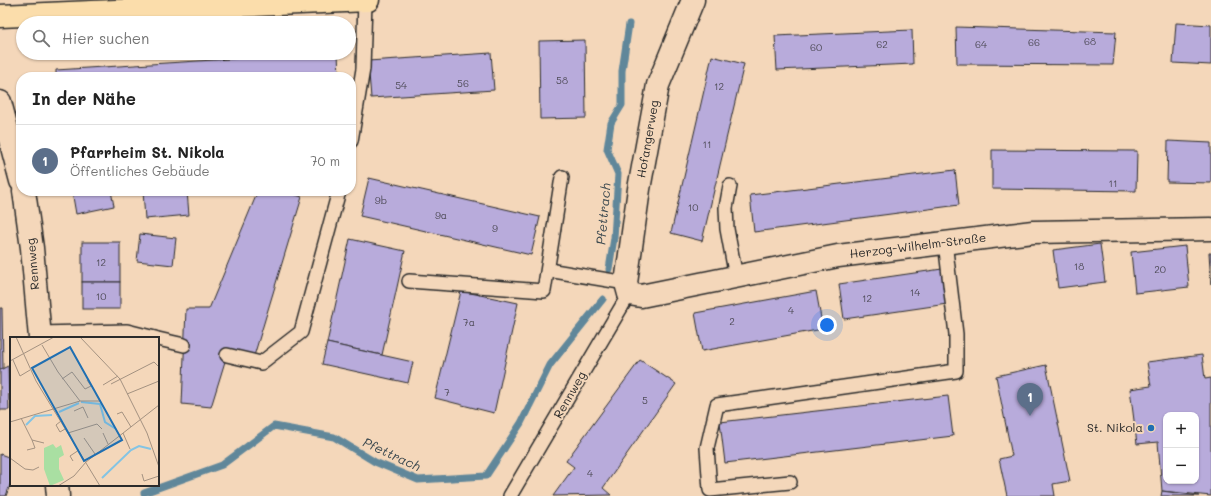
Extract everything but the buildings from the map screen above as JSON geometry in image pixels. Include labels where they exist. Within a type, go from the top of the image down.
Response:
[{"type":"main road","points":[[0,16],[141,5],[366,0]]},
{"type":"street","name":"Hofangerweg","points":[[628,288],[638,189],[658,85],[693,0]]},
{"type":"street","points":[[0,102],[16,147]]},
{"type":"street","name":"Rennweg","points":[[25,196],[32,248],[39,335]]},
{"type":"street","name":"Herzog-Wilhelm-Straße","points":[[628,288],[641,296],[838,256],[1033,232],[1211,229]]},
{"type":"street","points":[[57,486],[58,496]]},
{"type":"lane","points":[[356,112],[363,69],[366,0]]},
{"type":"lane","points":[[409,281],[544,291],[562,177]]},
{"type":"lane","points":[[730,186],[726,208],[727,229],[736,277]]},
{"type":"lane","points":[[227,355],[261,363],[301,332],[338,196]]},
{"type":"lane","points":[[790,482],[710,490],[707,448],[717,405],[956,370],[956,334],[945,242]]},
{"type":"lane","points":[[548,270],[628,288]]},
{"type":"lane","name":"Rennweg","points":[[510,496],[628,288]]},
{"type":"lane","points":[[39,335],[127,331],[153,337]]},
{"type":"lane","points":[[159,339],[184,345]]},
{"type":"waterway","name":"Pfettrach","points":[[609,269],[614,238],[618,174],[607,149],[611,123],[622,105],[622,71],[629,24]]},
{"type":"waterway","name":"Pfettrach","points":[[144,493],[222,465],[274,426],[334,437],[375,462],[418,480],[486,476],[521,423],[550,365],[603,299]]},
{"type":"place","name":"Pfarrheim St. Nikola","points":[[1030,416]]},
{"type":"place","name":"St. Nikola","points":[[1151,428]]}]
